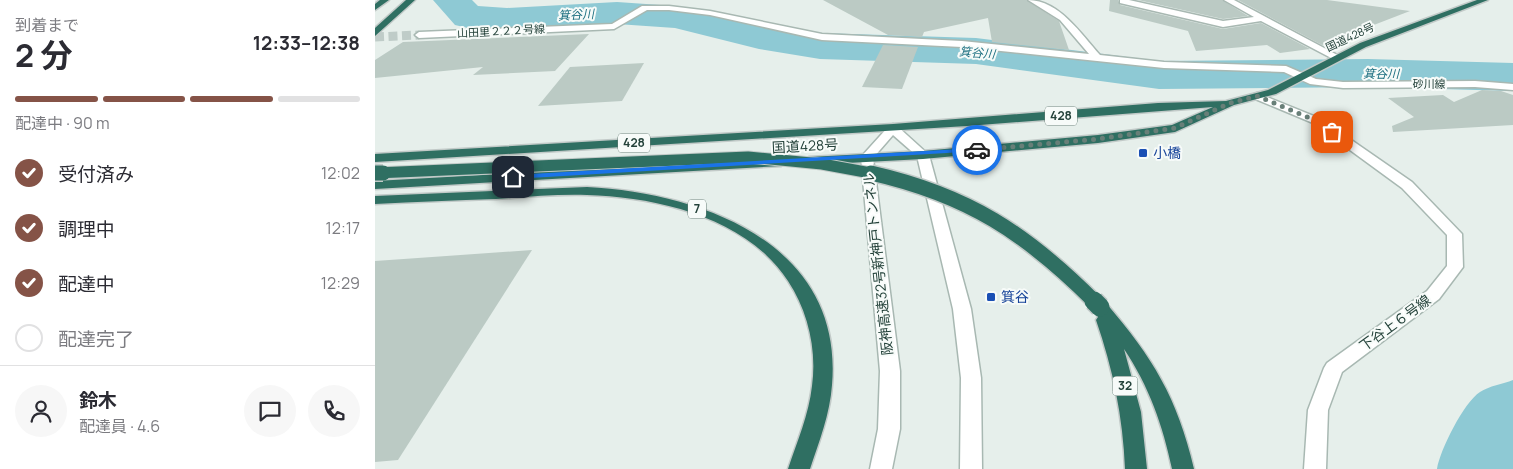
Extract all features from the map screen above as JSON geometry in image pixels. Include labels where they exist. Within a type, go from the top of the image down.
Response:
[{"type":"highway","points":[[375,8],[385,0]]},
{"type":"highway","name":"国道428号","points":[[375,185],[923,155],[1098,139],[1175,128],[1230,103],[1272,92],[1363,45],[1484,0]]},
{"type":"highway","points":[[375,33],[409,2]]},
{"type":"highway","name":"国道428号","points":[[375,158],[1045,118],[1161,104],[1230,103]]},
{"type":"highway","points":[[375,173],[748,158],[800,160],[873,171],[942,194],[987,214],[1026,239],[1062,269],[1100,307],[1136,351],[1160,393],[1179,446],[1183,469]]},
{"type":"highway","name":"7","points":[[375,200],[568,191],[613,193],[659,200],[697,209],[732,224],[765,244],[790,268],[811,301],[822,335],[823,376],[812,429],[799,469]]},
{"type":"highway","name":"32","points":[[1100,307],[1117,353],[1129,400],[1135,469]]},
{"type":"street","points":[[656,8],[680,0]]},
{"type":"street","points":[[1032,0],[1063,18],[1097,58]]},
{"type":"street","points":[[1125,0],[1123,1],[1223,24],[1261,18]]},
{"type":"street","points":[[1228,0],[1338,58]]},
{"type":"street","points":[[656,8],[710,13],[772,28],[821,37],[962,44],[1097,58]]},
{"type":"street","name":"山田里２２２号線","points":[[419,35],[592,27],[620,23],[639,10],[656,8]]},
{"type":"street","name":"砂川線","points":[[1097,58],[1165,66],[1286,69],[1298,79],[1343,85],[1475,84],[1513,86]]},
{"type":"street","name":"下谷上６号線","points":[[1257,96],[1317,121],[1407,184],[1455,234],[1455,268],[1433,295],[1334,368],[1318,410],[1315,469]]},
{"type":"street","points":[[893,128],[923,155],[962,309],[971,378],[971,469]]},
{"type":"street","name":"阪神高速32号新神戸トンネル","points":[[881,469],[889,429],[889,370],[867,158],[893,128]]},
{"type":"building","points":[[823,0],[1026,0],[1059,21],[1069,50],[992,42],[988,18],[924,32],[922,37],[888,35]]},
{"type":"building","points":[[1110,0],[1118,0],[1120,5],[1223,29],[1261,23],[1310,49],[1280,53],[1267,45],[1196,51],[1188,31],[1109,11]]},
{"type":"building","points":[[1138,0],[1222,0],[1248,16],[1223,19]]},
{"type":"building","points":[[1238,0],[1327,0],[1410,11],[1322,45]]},
{"type":"building","points":[[589,34],[555,71],[473,75],[483,67],[375,78],[375,60],[403,42]]},
{"type":"building","points":[[883,45],[918,47],[902,89],[862,87]]},
{"type":"building","points":[[644,63],[622,101],[538,106],[570,67]]},
{"type":"building","points":[[1482,90],[1501,91],[1513,95],[1513,125],[1393,132],[1392,126],[1414,117],[1388,98],[1443,95],[1454,102]]},
{"type":"building","points":[[532,250],[398,460],[375,462],[375,261]]},
{"type":"waterway","name":"箕谷川","points":[[451,0],[468,17],[507,19],[617,13],[675,17],[720,26],[759,37],[820,46],[976,51],[1159,75],[1368,73],[1513,77]]},
{"type":"waterway","points":[[1488,469],[1489,457],[1513,420]]},
{"type":"tunnel","points":[[375,37],[419,35]]},
{"type":"way so far","points":[[977,150],[1098,139],[1175,128],[1230,103],[1257,96],[1317,121],[1332,132]]},
{"type":"place","name":"小橋","points":[[1143,153]]},
{"type":"place","name":"箕谷","points":[[991,297]]},
{"type":"route","points":[[513,177],[923,155],[977,150]]}]
